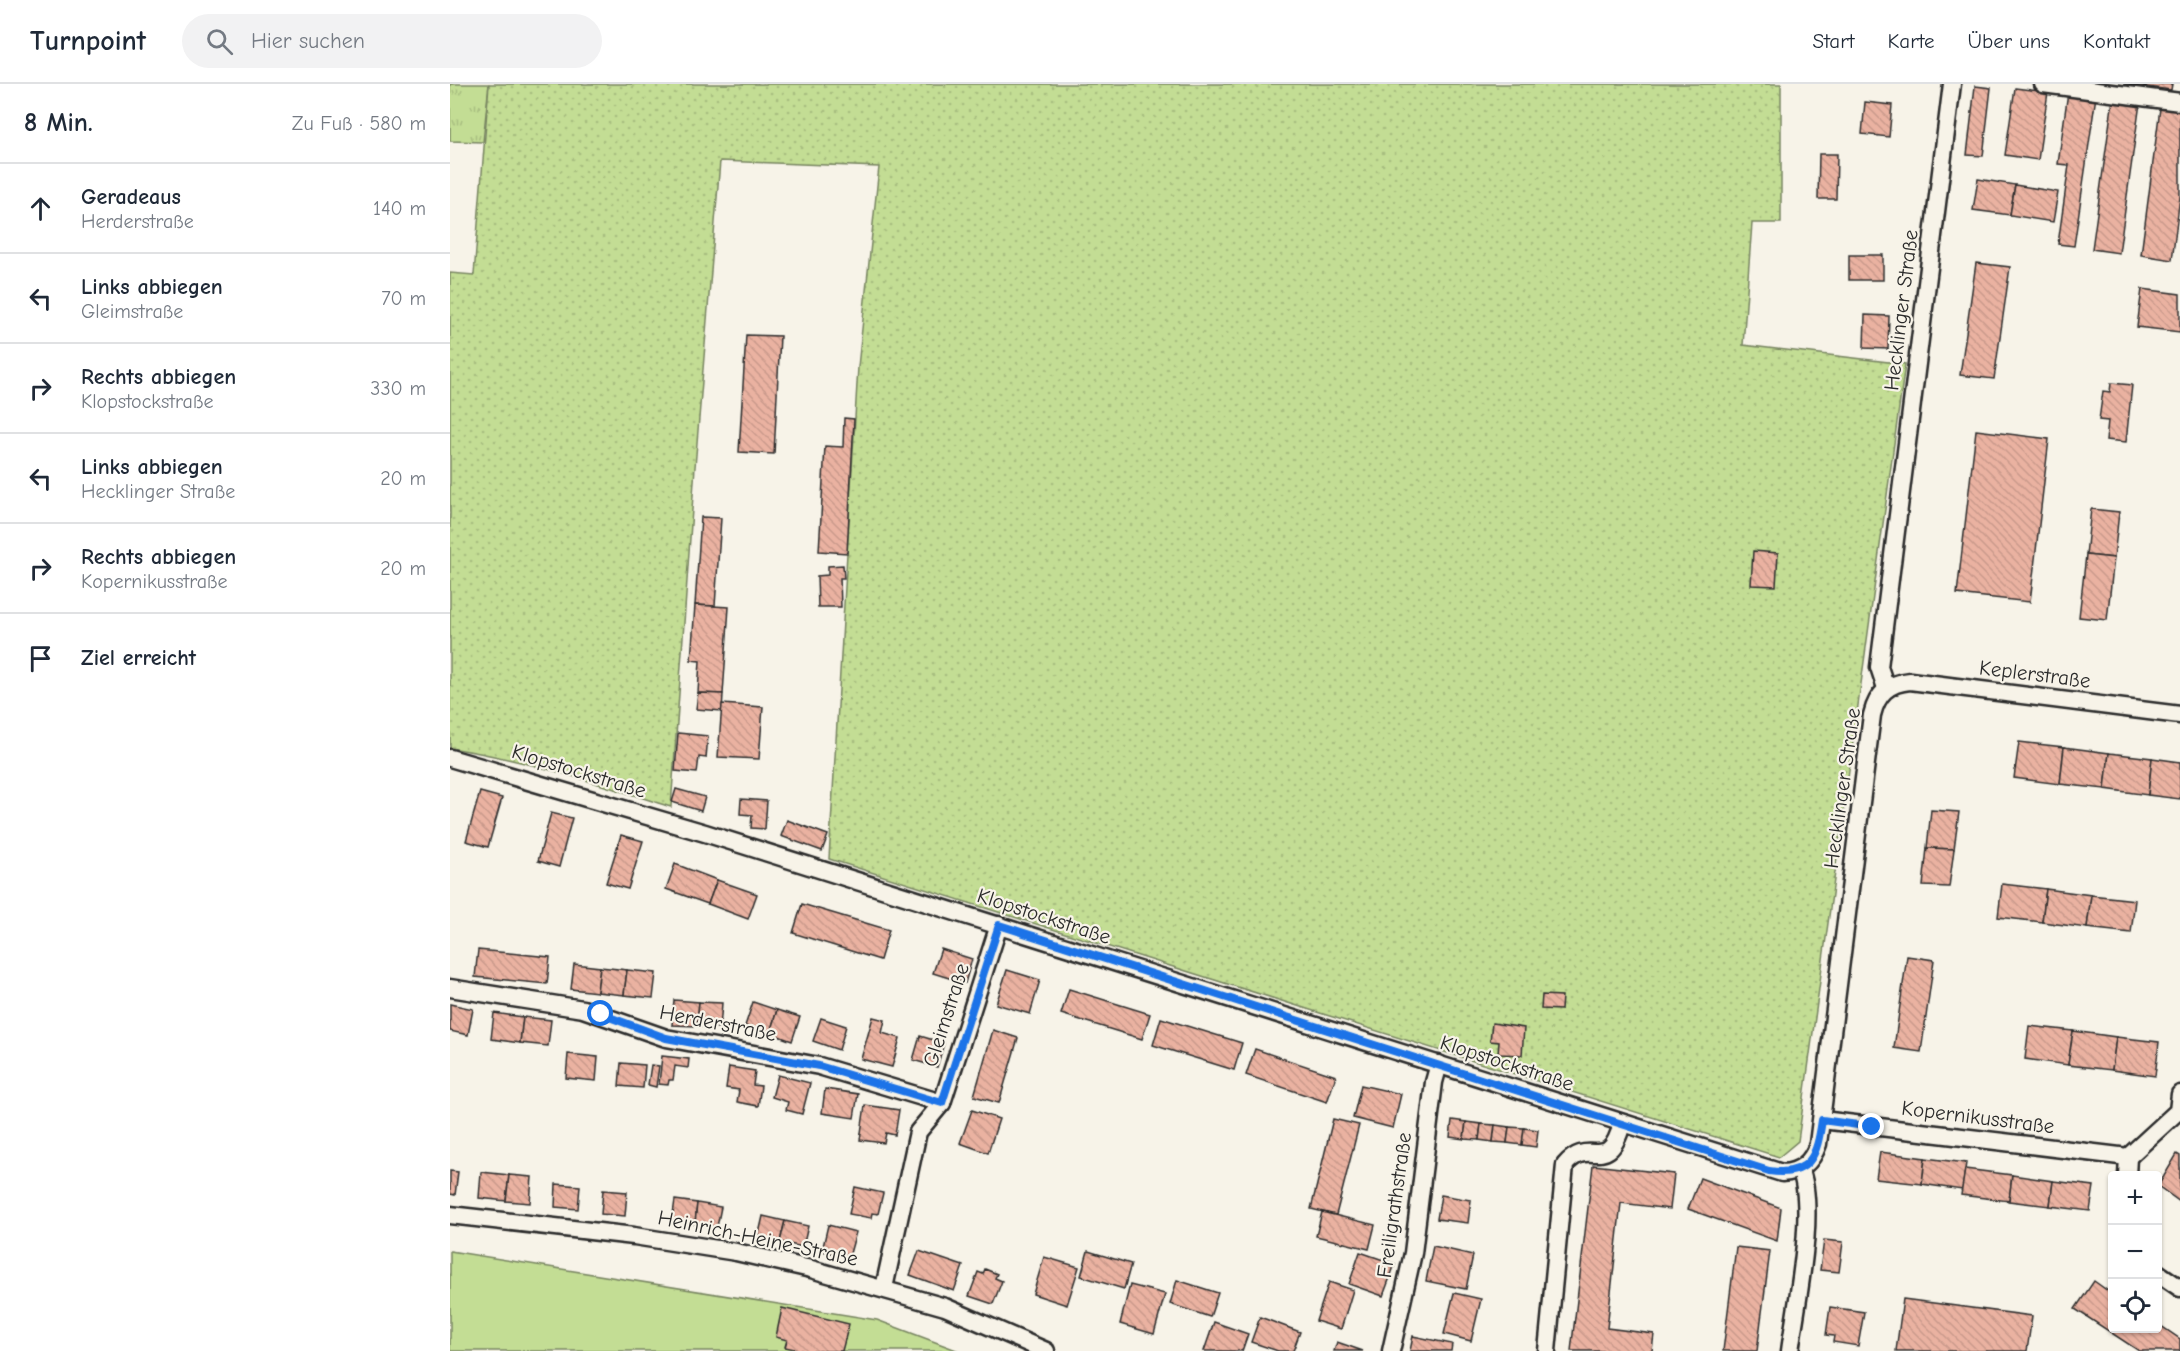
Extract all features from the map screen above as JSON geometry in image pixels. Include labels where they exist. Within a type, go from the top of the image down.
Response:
[{"type":"street","name":"Hecklinger Straße","points":[[1800,1169],[1814,1156],[1822,1120],[1872,715],[1875,705],[1886,688],[1879,667],[1952,84]]},
{"type":"street","points":[[2043,84],[2180,102]]},
{"type":"street","name":"Keplerstraße","points":[[1886,688],[1910,681],[2180,715]]},
{"type":"street","name":"Klopstockstraße","points":[[450,758],[705,833],[999,925],[1769,1171],[1782,1173],[1800,1169]]},
{"type":"street","name":"Gleimstraße","points":[[884,1288],[918,1132],[942,1103],[999,925]]},
{"type":"street","name":"Herderstraße","points":[[450,988],[583,1009],[666,1038],[819,1066],[942,1103]]},
{"type":"street","name":"Freiligrathstraße","points":[[1391,1351],[1413,1253],[1438,1064]]},
{"type":"street","points":[[2127,1171],[2128,1157],[2178,1111],[2180,1094]]},
{"type":"street","name":"Kopernikusstraße","points":[[1822,1120],[2128,1157]]},
{"type":"street","points":[[1547,1351],[1565,1165],[1579,1154],[1610,1150],[1614,1146],[1622,1124]]},
{"type":"street","points":[[1790,1351],[1807,1216],[1807,1191],[1800,1169]]},
{"type":"street","name":"Heinrich-Heine-Straße","points":[[450,1215],[684,1243],[779,1262],[884,1288],[945,1307],[1046,1351]]},
{"type":"street","points":[[2162,1276],[2180,1288]]},
{"type":"green space","points":[[450,84],[489,84],[483,142],[450,141]]},
{"type":"green space","points":[[489,84],[1781,84],[1781,223],[1752,223],[1743,345],[1905,364],[1798,1141],[1779,1157],[829,859],[858,367],[879,167],[720,161],[671,807],[534,765],[450,748],[450,273],[474,275]]},
{"type":"green space","points":[[450,1251],[877,1320],[959,1351],[450,1351]]},
{"type":"building","points":[[2124,84],[2172,84],[2171,90]]},
{"type":"building","points":[[1975,86],[1991,88],[1983,156],[1967,155]]},
{"type":"building","points":[[2015,88],[2048,92],[2038,160],[2005,155]]},
{"type":"building","points":[[2068,92],[2096,96],[2074,246],[2058,244],[2069,165],[2058,164]]},
{"type":"building","points":[[2113,99],[2140,103],[2119,253],[2092,249]]},
{"type":"building","points":[[1865,102],[1892,105],[1889,137],[1862,134]]},
{"type":"building","points":[[2160,108],[2180,110],[2180,197],[2172,260],[2141,255]]},
{"type":"building","points":[[1819,154],[1837,154],[1836,199],[1818,199]]},
{"type":"building","points":[[1978,179],[2015,185],[2010,215],[1973,210]]},
{"type":"building","points":[[2015,185],[2058,192],[2053,222],[2010,215]]},
{"type":"building","points":[[1849,255],[1883,255],[1883,280],[1849,280]]},
{"type":"building","points":[[1976,263],[2010,267],[1994,379],[1960,375]]},
{"type":"building","points":[[2142,289],[2180,294],[2180,332],[2137,327]]},
{"type":"building","points":[[1865,315],[1889,316],[1888,349],[1864,348]]},
{"type":"building","points":[[746,335],[780,336],[774,454],[739,452]]},
{"type":"building","points":[[2111,383],[2132,385],[2126,442],[2106,440],[2108,421],[2099,420],[2103,391],[2110,392]]},
{"type":"building","points":[[844,418],[854,419],[847,553],[819,551],[825,446],[843,447]]},
{"type":"building","points":[[1976,430],[2049,439],[2030,602],[1957,594]]},
{"type":"building","points":[[2091,509],[2119,512],[2114,558],[2086,555]]},
{"type":"building","points":[[701,517],[721,518],[715,606],[695,605]]},
{"type":"building","points":[[1753,551],[1778,553],[1776,586],[1751,585]]},
{"type":"building","points":[[2086,555],[2114,558],[2107,620],[2079,617]]},
{"type":"building","points":[[843,565],[844,578],[840,578],[841,607],[818,607],[817,576],[828,575],[828,566]]},
{"type":"building","points":[[695,605],[729,607],[723,694],[698,693],[700,661],[691,660]]},
{"type":"building","points":[[698,693],[723,694],[722,711],[696,709]]},
{"type":"building","points":[[722,704],[763,707],[759,759],[718,757]]},
{"type":"building","points":[[678,733],[708,736],[706,758],[699,757],[697,773],[675,771]]},
{"type":"building","points":[[2019,742],[2064,747],[2060,784],[2014,778]]},
{"type":"building","points":[[2064,747],[2109,753],[2105,789],[2060,784]]},
{"type":"building","points":[[2109,753],[2152,758],[2148,795],[2105,789]]},
{"type":"building","points":[[2152,758],[2180,762],[2180,799],[2148,795]]},
{"type":"building","points":[[676,789],[705,797],[701,811],[672,802]]},
{"type":"building","points":[[480,792],[502,798],[488,847],[466,841]]},
{"type":"building","points":[[741,799],[767,801],[765,829],[751,828],[752,815],[740,814]]},
{"type":"building","points":[[1931,810],[1959,812],[1954,849],[1927,848]]},
{"type":"building","points":[[551,813],[572,818],[559,867],[538,861]]},
{"type":"building","points":[[787,820],[828,835],[822,851],[781,836]]},
{"type":"building","points":[[621,835],[643,841],[628,889],[606,883]]},
{"type":"building","points":[[1927,848],[1954,849],[1949,887],[1923,886]]},
{"type":"building","points":[[675,864],[717,880],[708,904],[666,889]]},
{"type":"building","points":[[717,880],[757,894],[748,919],[708,904]]},
{"type":"building","points":[[2002,884],[2046,889],[2042,922],[1998,917]]},
{"type":"building","points":[[2046,889],[2091,895],[2087,928],[2042,922]]},
{"type":"building","points":[[2091,895],[2135,900],[2131,933],[2087,928]]},
{"type":"building","points":[[802,904],[889,930],[880,960],[793,933]]},
{"type":"building","points":[[941,949],[972,959],[965,983],[933,973]]},
{"type":"building","points":[[478,950],[550,957],[547,984],[475,977]]},
{"type":"building","points":[[1907,956],[1934,960],[1921,1052],[1894,1048]]},
{"type":"building","points":[[574,964],[600,967],[597,992],[571,989]]},
{"type":"building","points":[[600,967],[627,970],[624,995],[597,992]]},
{"type":"building","points":[[627,970],[656,973],[653,998],[624,995]]},
{"type":"building","points":[[1007,970],[1040,980],[1030,1014],[996,1004]]},
{"type":"building","points":[[1069,989],[1150,1014],[1142,1039],[1061,1014]]},
{"type":"building","points":[[1542,995],[1562,996],[1561,1010],[1541,1009]]},
{"type":"building","points":[[674,1000],[699,1002],[697,1026],[672,1025]]},
{"type":"building","points":[[699,1002],[722,1003],[720,1028],[697,1026]]},
{"type":"building","points":[[753,1002],[777,1010],[770,1033],[745,1026]]},
{"type":"building","points":[[450,1004],[473,1009],[468,1035],[450,1031]]},
{"type":"building","points":[[777,1010],[800,1017],[792,1041],[770,1033]]},
{"type":"building","points":[[494,1013],[523,1017],[520,1043],[491,1039]]},
{"type":"building","points":[[523,1017],[551,1020],[548,1046],[520,1043]]},
{"type":"building","points":[[873,1017],[885,1020],[882,1033],[900,1038],[892,1067],[861,1059]]},
{"type":"building","points":[[821,1018],[846,1026],[839,1050],[813,1041]]},
{"type":"building","points":[[1161,1018],[1242,1043],[1234,1070],[1153,1045]]},
{"type":"building","points":[[1492,1023],[1524,1028],[1522,1055],[1498,1054],[1499,1042],[1490,1041]]},
{"type":"building","points":[[2029,1026],[2073,1031],[2068,1065],[2025,1059]]},
{"type":"building","points":[[993,1030],[1018,1038],[999,1103],[974,1096]]},
{"type":"building","points":[[2073,1031],[2116,1037],[2112,1070],[2068,1065]]},
{"type":"building","points":[[920,1036],[944,1043],[937,1067],[913,1060]]},
{"type":"building","points":[[2116,1037],[2159,1042],[2155,1076],[2112,1070]]},
{"type":"building","points":[[1255,1049],[1336,1076],[1327,1102],[1246,1075]]},
{"type":"building","points":[[568,1054],[598,1057],[596,1081],[566,1078]]},
{"type":"building","points":[[662,1056],[689,1059],[688,1068],[675,1066],[673,1080],[669,1080],[668,1085],[659,1084]]},
{"type":"building","points":[[621,1063],[645,1065],[643,1088],[619,1086]]},
{"type":"building","points":[[651,1065],[659,1066],[656,1087],[648,1085]]},
{"type":"building","points":[[729,1067],[755,1071],[753,1085],[761,1086],[758,1106],[737,1102],[739,1090],[726,1088]]},
{"type":"building","points":[[778,1075],[810,1083],[802,1114],[786,1110],[788,1102],[772,1097]]},
{"type":"building","points":[[1361,1085],[1401,1094],[1393,1128],[1353,1118]]},
{"type":"building","points":[[825,1089],[858,1094],[854,1118],[822,1113]]},
{"type":"building","points":[[865,1105],[899,1110],[895,1135],[886,1133],[884,1143],[860,1140]]},
{"type":"building","points":[[972,1110],[999,1119],[988,1153],[960,1143]]},
{"type":"building","points":[[1333,1119],[1359,1125],[1336,1215],[1311,1209]]},
{"type":"building","points":[[1452,1120],[1466,1122],[1464,1139],[1450,1137]]},
{"type":"building","points":[[1466,1122],[1481,1124],[1479,1140],[1464,1139]]},
{"type":"building","points":[[1481,1124],[1495,1125],[1493,1142],[1479,1140]]},
{"type":"building","points":[[1495,1125],[1509,1127],[1507,1143],[1493,1142]]},
{"type":"building","points":[[1509,1127],[1524,1128],[1522,1145],[1507,1143]]},
{"type":"building","points":[[1524,1128],[1538,1130],[1536,1147],[1522,1145]]},
{"type":"building","points":[[1880,1152],[1925,1158],[1922,1184],[1876,1179]]},
{"type":"building","points":[[2177,1154],[2180,1156],[2180,1202],[2162,1189],[2162,1179]]},
{"type":"building","points":[[1925,1158],[1966,1163],[1962,1190],[1922,1184]]},
{"type":"building","points":[[1593,1165],[1674,1174],[1670,1209],[1621,1203],[1607,1328],[1654,1334],[1652,1351],[1571,1351]]},
{"type":"building","points":[[1965,1169],[2012,1175],[2009,1201],[1961,1195]]},
{"type":"building","points":[[450,1171],[458,1172],[455,1195],[450,1194]]},
{"type":"building","points":[[481,1172],[509,1175],[506,1201],[479,1198]]},
{"type":"building","points":[[509,1175],[532,1177],[530,1203],[506,1201]]},
{"type":"building","points":[[2012,1175],[2053,1181],[2050,1206],[2009,1201]]},
{"type":"building","points":[[1700,1178],[1781,1208],[1777,1241],[1688,1209]]},
{"type":"building","points":[[2053,1181],[2094,1186],[2090,1211],[2050,1206]]},
{"type":"building","points":[[556,1184],[580,1186],[578,1209],[555,1207]]},
{"type":"building","points":[[855,1187],[883,1193],[878,1214],[872,1213],[871,1218],[849,1214]]},
{"type":"building","points":[[603,1190],[627,1192],[625,1216],[601,1214]]},
{"type":"building","points":[[1441,1195],[1471,1200],[1468,1223],[1437,1219]]},
{"type":"building","points":[[675,1200],[697,1203],[695,1224],[672,1221]]},
{"type":"building","points":[[697,1203],[721,1207],[717,1227],[695,1224]]},
{"type":"building","points":[[1322,1212],[1375,1225],[1369,1249],[1316,1236]]},
{"type":"building","points":[[763,1216],[785,1221],[780,1242],[758,1238]]},
{"type":"building","points":[[785,1221],[808,1226],[803,1247],[780,1242]]},
{"type":"building","points":[[828,1225],[856,1232],[849,1257],[822,1251]]},
{"type":"building","points":[[1824,1240],[1843,1242],[1839,1272],[1820,1270]]},
{"type":"building","points":[[1433,1246],[1473,1255],[1466,1289],[1426,1281]]},
{"type":"building","points":[[1736,1247],[1770,1251],[1757,1351],[1723,1351]]},
{"type":"building","points":[[919,1251],[963,1266],[954,1291],[910,1275]]},
{"type":"building","points":[[1088,1251],[1131,1264],[1124,1289],[1081,1276]]},
{"type":"building","points":[[1360,1252],[1395,1264],[1383,1296],[1349,1284]]},
{"type":"building","points":[[1044,1257],[1079,1267],[1067,1305],[1033,1294]]},
{"type":"building","points":[[985,1269],[997,1274],[995,1278],[1002,1281],[993,1304],[969,1296],[978,1272],[983,1274]]},
{"type":"building","points":[[1177,1280],[1218,1293],[1210,1317],[1170,1304]]},
{"type":"building","points":[[2094,1281],[2108,1291],[2108,1331],[2075,1309]]},
{"type":"building","points":[[1329,1282],[1353,1290],[1341,1329],[1316,1321]]},
{"type":"building","points":[[1130,1285],[1165,1294],[1154,1334],[1120,1324]]},
{"type":"building","points":[[1454,1293],[1481,1299],[1471,1341],[1444,1334]]},
{"type":"building","points":[[1903,1299],[2032,1316],[2027,1351],[1896,1351]]},
{"type":"building","points":[[1830,1307],[1864,1312],[1858,1346],[1833,1342],[1834,1336],[1826,1335]]},
{"type":"building","points":[[782,1308],[849,1324],[842,1351],[804,1351],[785,1347],[787,1340],[776,1337]]},
{"type":"building","points":[[1260,1317],[1300,1332],[1293,1351],[1278,1351],[1251,1342]]},
{"type":"building","points":[[1214,1322],[1248,1334],[1242,1351],[1204,1351]]},
{"type":"building","points":[[2162,1327],[2180,1339],[2180,1351],[2139,1351],[2112,1333],[2162,1333]]},
{"type":"building","points":[[1413,1336],[1452,1344],[1451,1351],[1410,1351]]},
{"type":"building","points":[[1337,1342],[1363,1351],[1334,1351]]},
{"type":"route","points":[[601,1014],[654,1035],[819,1066],[857,1075],[942,1103],[999,925],[1769,1171],[1792,1172],[1809,1163],[1818,1144],[1822,1120],[1872,1127]]}]
